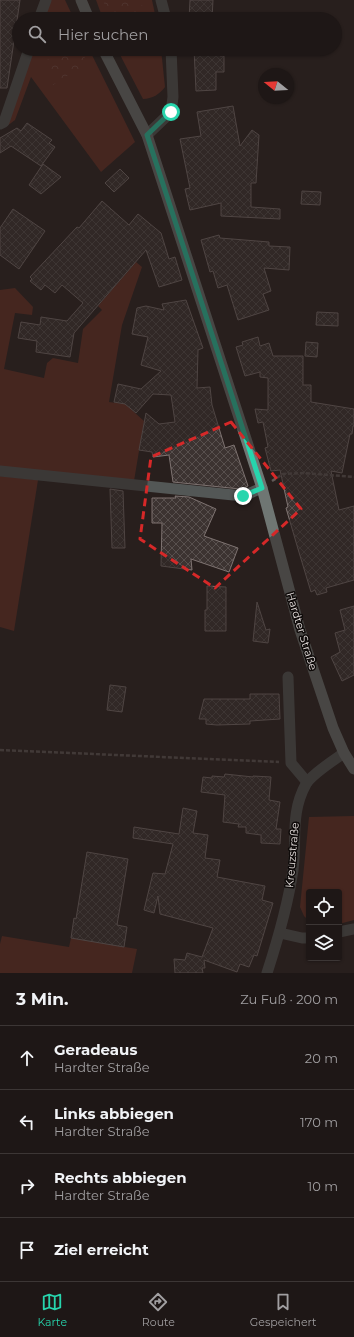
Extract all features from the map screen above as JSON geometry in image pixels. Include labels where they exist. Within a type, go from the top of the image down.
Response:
[{"type":"main road","points":[[81,0],[86,12]]},
{"type":"main road","name":"Hardter Straße","points":[[107,56],[147,135],[262,488],[300,630],[333,728],[344,753],[354,769]]},
{"type":"street","points":[[42,12],[46,0]]},
{"type":"street","points":[[161,0],[164,12]]},
{"type":"street","points":[[0,124],[4,122],[27,56]]},
{"type":"street","points":[[147,135],[171,112],[173,97],[171,56]]},
{"type":"street","points":[[0,471],[243,496],[262,488]]},
{"type":"street","points":[[288,677],[291,763],[307,782]]},
{"type":"street","name":"Kreuzstraße","points":[[267,973],[280,933],[286,907],[293,868],[294,818],[300,798],[307,782],[324,767],[344,753]]},
{"type":"street","points":[[342,931],[354,929]]},
{"type":"street","points":[[280,933],[306,938]]},
{"type":"path","points":[[262,488],[283,474],[304,473],[354,477]]},
{"type":"path","points":[[0,750],[291,763]]},
{"type":"highlighted area","points":[[231,422],[301,509],[215,588],[140,539],[151,457]]},
{"type":"green space","points":[[50,0],[65,0],[71,12],[46,12]]},
{"type":"green space","points":[[96,0],[152,0],[155,12],[100,12]]},
{"type":"green space","points":[[103,0],[141,0],[144,12],[108,12]]},
{"type":"green space","points":[[31,56],[92,56],[135,142],[101,172],[31,77],[15,120],[7,126]]},
{"type":"green space","points":[[50,56],[84,56],[88,63],[53,85],[45,65]]},
{"type":"green space","points":[[121,56],[162,56],[165,87],[153,97],[143,99]]},
{"type":"green space","points":[[136,262],[142,267],[122,325],[109,402],[125,404],[144,421],[134,481],[0,467],[0,290],[15,288],[33,307],[32,315],[15,313],[4,369],[44,378],[47,363],[53,358],[78,363],[83,329],[102,310],[98,306]]},
{"type":"green space","points":[[0,476],[38,480],[14,631],[0,627]]},
{"type":"green space","points":[[354,816],[354,920],[342,923],[342,889],[306,889],[306,918],[300,907],[309,817]]},
{"type":"green space","points":[[2,936],[69,947],[71,938],[137,949],[132,973],[0,973],[0,944]]},
{"type":"building","points":[[0,0],[20,0],[18,12],[12,12],[12,54],[7,88],[0,88]]},
{"type":"building","points":[[190,0],[213,0],[212,12],[189,12]]},
{"type":"building","points":[[194,56],[224,56],[224,72],[216,72],[216,90],[196,91]]},
{"type":"building","points":[[233,106],[240,146],[252,130],[259,135],[256,183],[251,183],[251,207],[280,209],[280,219],[221,216],[221,203],[190,210],[185,189],[190,188],[180,139],[201,136],[197,112]]},
{"type":"building","points":[[27,123],[52,140],[49,143],[55,147],[41,166],[11,146],[0,153],[0,138],[17,128],[21,131]]},
{"type":"building","points":[[43,164],[61,177],[41,194],[29,185]]},
{"type":"building","points":[[120,169],[129,178],[114,192],[105,183]]},
{"type":"building","points":[[302,191],[321,192],[320,205],[301,204]]},
{"type":"building","points":[[102,201],[129,225],[138,214],[161,233],[169,259],[175,257],[182,280],[159,287],[146,250],[74,333],[70,357],[36,352],[37,341],[18,338],[21,322],[40,325],[41,317],[67,321],[83,303],[62,285],[55,293],[45,285],[41,290],[30,281],[32,279],[30,277],[77,227],[79,228]]},
{"type":"building","points":[[13,209],[45,231],[19,269],[0,255],[0,228]]},
{"type":"building","points":[[219,235],[220,238],[269,242],[269,246],[290,247],[289,270],[264,268],[271,291],[263,294],[269,310],[238,320],[227,285],[218,288],[213,271],[210,272],[201,240]]},
{"type":"building","points":[[186,300],[203,348],[198,350],[197,388],[210,387],[212,405],[225,448],[234,445],[248,486],[244,488],[240,489],[173,482],[169,455],[153,457],[152,452],[139,450],[146,413],[159,424],[175,422],[171,395],[153,394],[136,413],[125,404],[114,402],[118,384],[141,389],[161,371],[141,365],[148,337],[132,334],[137,308],[146,306],[164,310],[162,304]]},
{"type":"building","points":[[317,312],[338,313],[338,326],[316,325]]},
{"type":"building","points":[[258,337],[260,346],[269,343],[273,356],[303,356],[303,385],[311,385],[311,402],[354,409],[354,426],[352,434],[350,434],[342,473],[331,471],[339,510],[354,506],[354,580],[326,588],[327,592],[317,595],[315,590],[311,592],[298,549],[286,508],[288,507],[280,470],[271,471],[265,448],[268,447],[263,422],[258,423],[255,409],[268,410],[268,378],[260,377],[260,372],[245,376],[236,347],[243,345],[242,342]]},
{"type":"building","points":[[306,342],[318,343],[317,357],[305,356]]},
{"type":"building","points":[[110,489],[123,491],[125,548],[112,548]]},
{"type":"building","points":[[175,496],[189,497],[216,509],[204,536],[238,548],[229,572],[191,559],[192,570],[161,566],[162,523],[152,523],[152,498],[176,498]]},
{"type":"building","points":[[207,586],[226,587],[226,631],[205,631]]},
{"type":"building","points":[[257,602],[266,630],[270,629],[268,643],[253,641]]},
{"type":"building","points":[[354,606],[354,675],[342,681],[331,657],[340,652],[335,633],[345,630],[340,610]]},
{"type":"building","points":[[110,685],[126,687],[122,712],[107,710]]},
{"type":"building","points":[[250,694],[279,694],[280,719],[250,721],[250,724],[217,725],[206,724],[206,719],[199,719],[204,699],[250,699]]},
{"type":"building","points":[[225,774],[271,777],[269,800],[280,802],[276,829],[281,829],[280,844],[261,843],[261,835],[246,833],[246,827],[238,827],[239,824],[223,822],[225,795],[201,792],[203,777],[224,777]]},
{"type":"building","points":[[183,808],[197,811],[193,833],[208,835],[205,858],[220,860],[217,877],[265,886],[262,900],[273,903],[257,956],[254,955],[249,967],[240,964],[237,972],[204,960],[205,968],[202,968],[203,973],[175,973],[174,959],[185,960],[187,953],[202,957],[213,928],[160,914],[158,896],[154,913],[144,910],[153,873],[165,874],[173,844],[133,838],[134,827],[179,834]]},
{"type":"building","points":[[87,852],[128,859],[117,925],[127,927],[124,947],[71,938],[74,918],[76,919]]},
{"type":"route","points":[[171,112],[147,135],[262,488],[243,496]]}]
